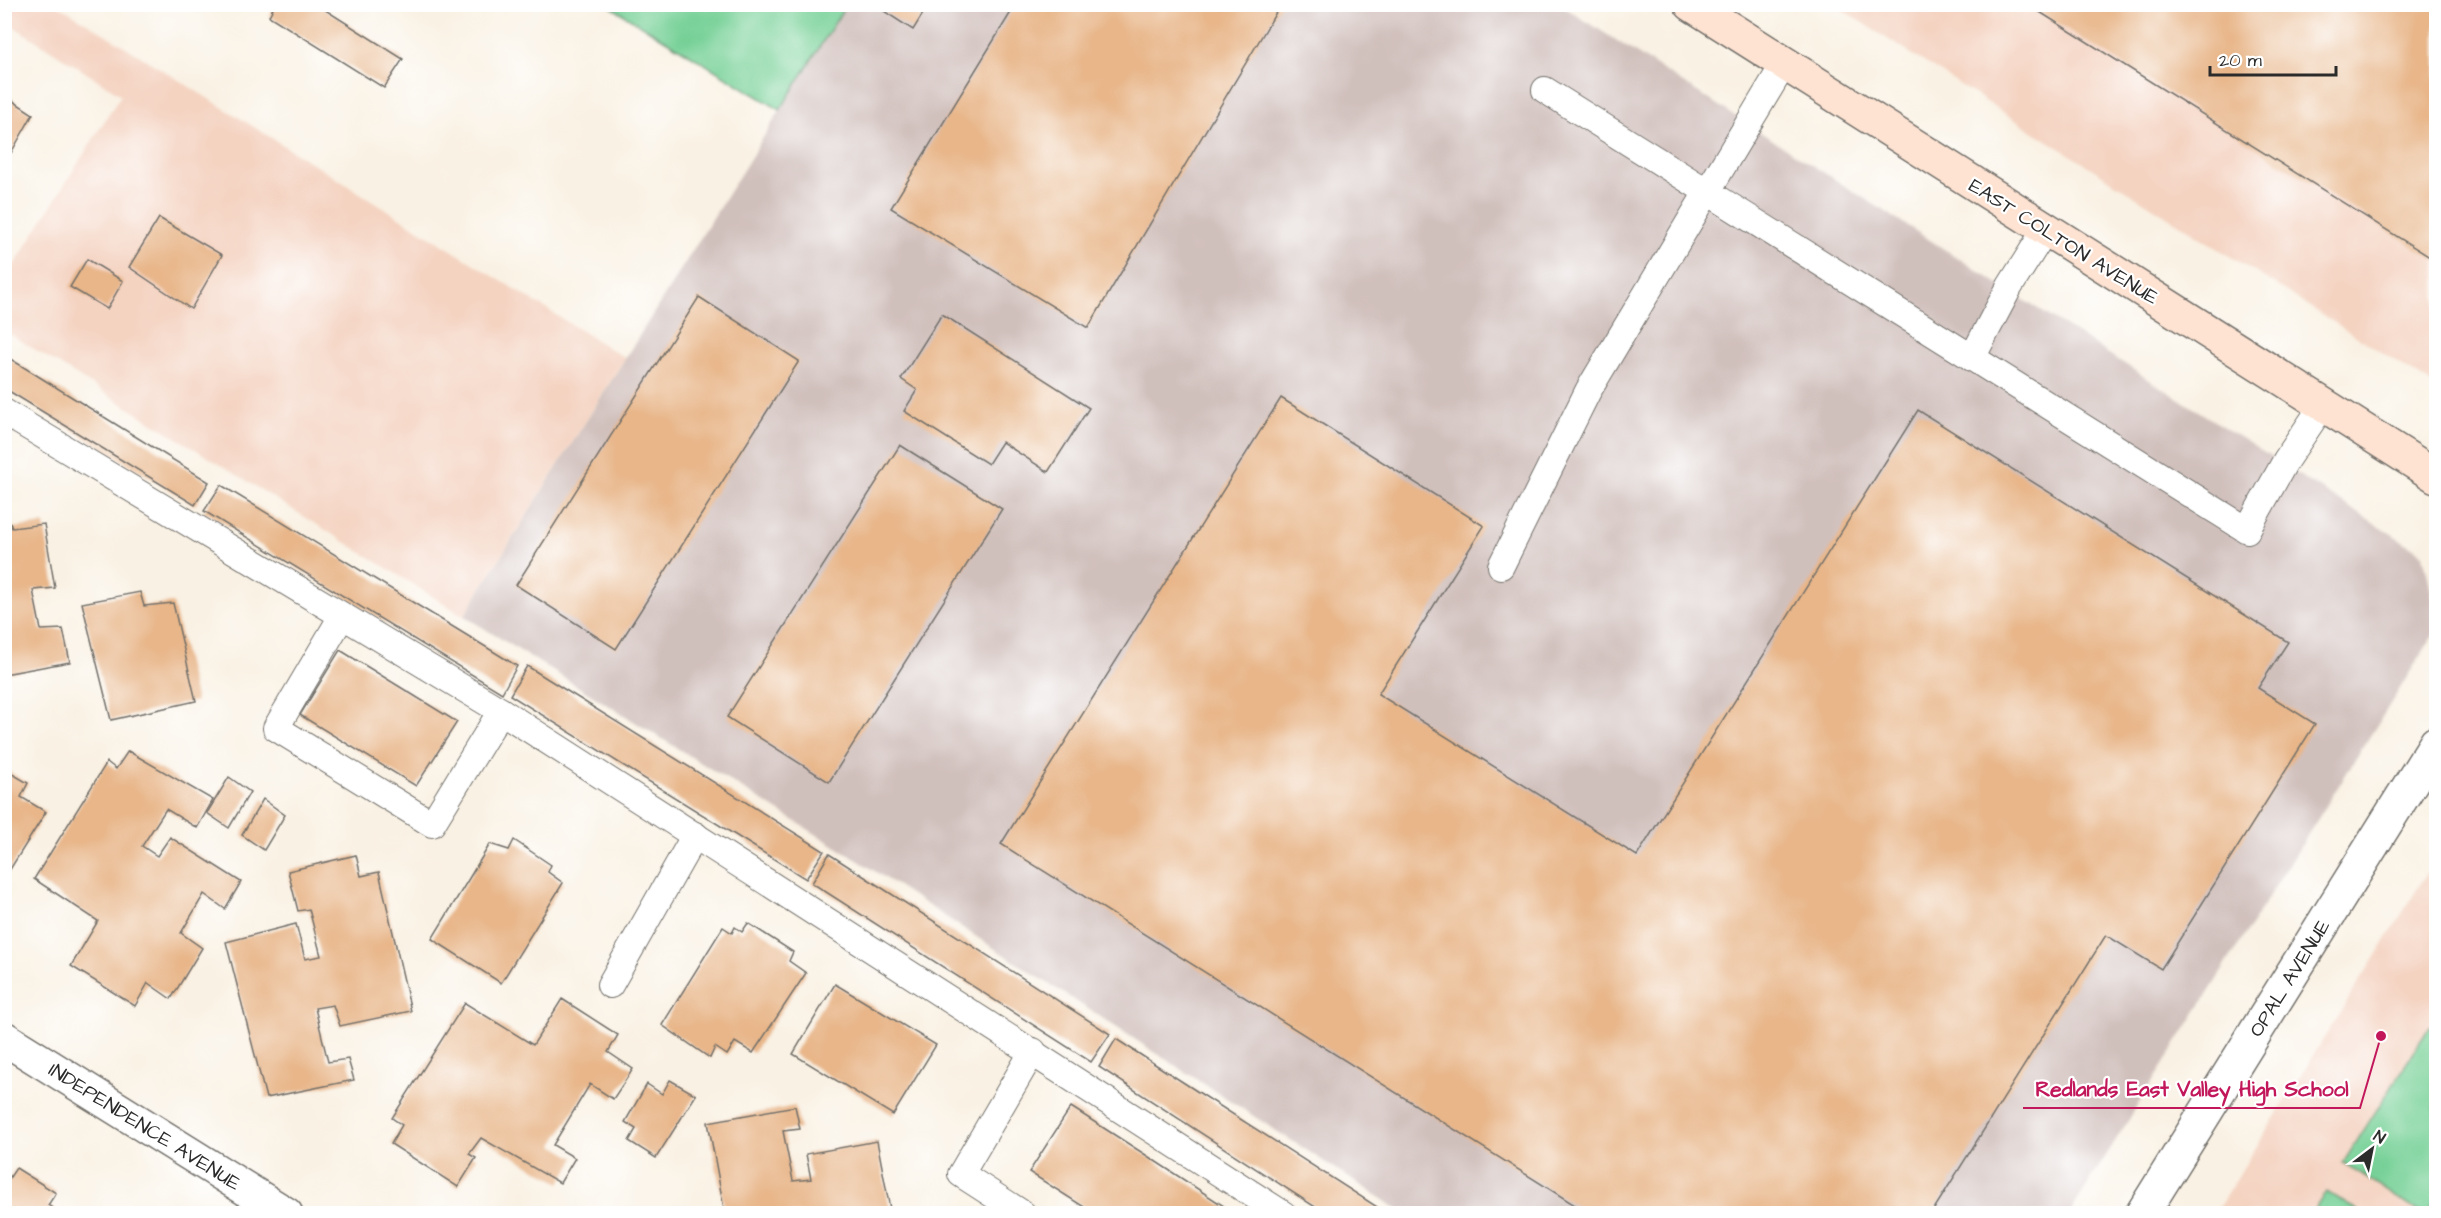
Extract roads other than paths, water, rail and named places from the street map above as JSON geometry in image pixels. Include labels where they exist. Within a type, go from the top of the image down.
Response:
[{"type":"street","name":"EAST COLTON AVENUE","points":[[1691,4],[2436,476]]},
{"type":"street","name":"OPAL AVENUE","points":[[2142,1214],[2436,743]]},
{"type":"street","name":"INDEPENDENCE AVENUE","points":[[4,1038],[286,1214]]},
{"type":"lane","points":[[1501,566],[1588,392],[1784,64]]},
{"type":"lane","points":[[1545,90],[2247,530],[2286,460],[2323,405]]},
{"type":"lane","points":[[1972,358],[2010,285],[2046,229]]},
{"type":"lane","points":[[4,412],[501,711],[1283,1214]]},
{"type":"lane","points":[[342,616],[276,728],[432,824],[501,711]]},
{"type":"lane","points":[[610,986],[695,835]]},
{"type":"lane","points":[[1023,1214],[961,1174],[1033,1052]]},
{"type":"place","name":"Redlands East Valley High School","points":[[2381,1036]]}]
